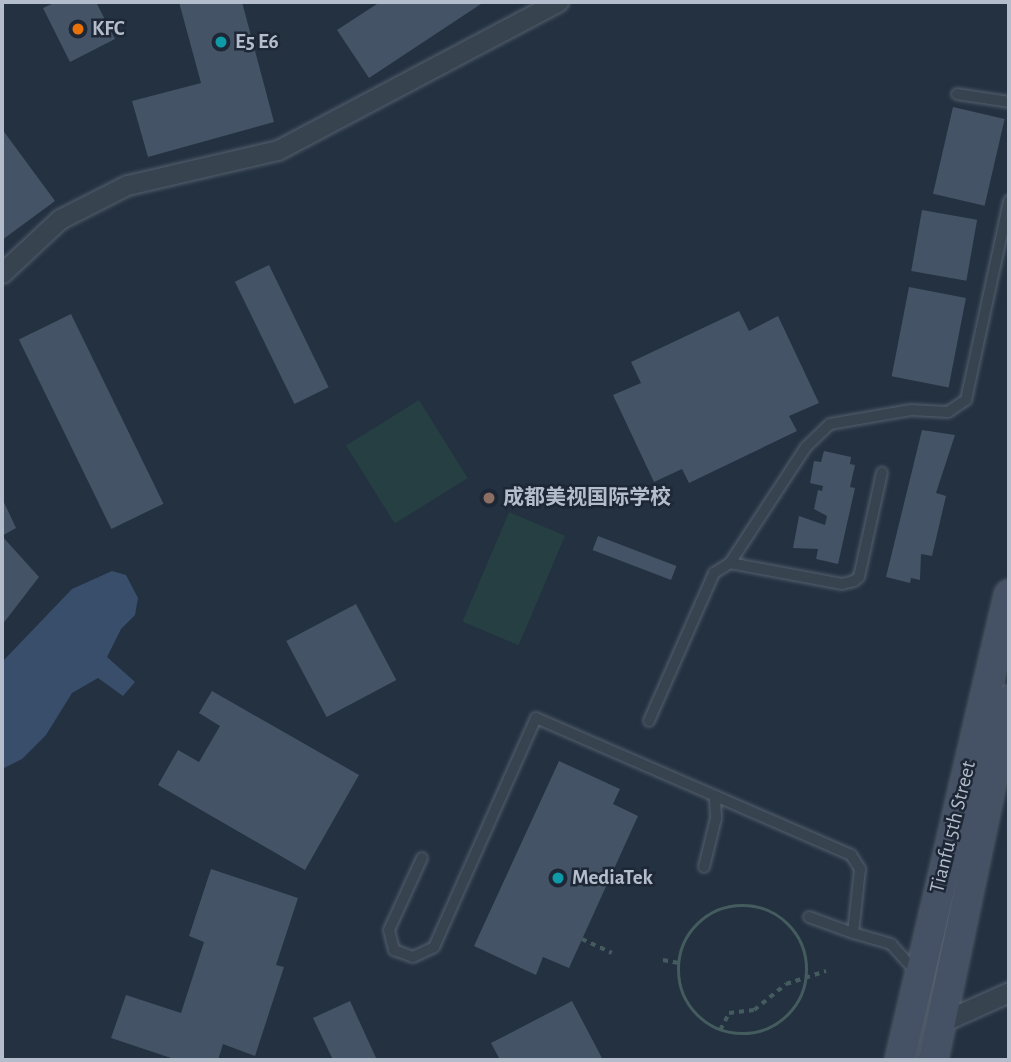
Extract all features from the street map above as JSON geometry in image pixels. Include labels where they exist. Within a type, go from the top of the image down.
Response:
[{"type":"street","points":[[2,273],[60,219],[127,186],[278,150],[558,2]]},
{"type":"street","name":"Tianfu 5th Street","points":[[900,1060],[918,974],[1009,595]]},
{"type":"street","name":"Tianfu 5th Street","points":[[933,1060],[1009,700]]},
{"type":"street","points":[[940,1023],[1009,992]]},
{"type":"lane","points":[[957,94],[1009,102]]},
{"type":"lane","points":[[649,720],[713,573],[730,563],[806,447],[830,424],[911,410],[948,412],[966,400],[1009,201]]},
{"type":"lane","points":[[730,563],[842,584],[854,581],[859,577],[881,472]]},
{"type":"lane","points":[[422,858],[389,930],[394,950],[412,957],[434,947],[536,718],[851,855],[860,869],[853,933]]},
{"type":"lane","points":[[704,867],[716,818],[715,796]]},
{"type":"lane","points":[[809,917],[891,944],[918,974]]},
{"type":"path","points":[[745,905],[776,914],[789,925],[805,952],[806,977],[801,999],[782,1021],[755,1034],[720,1030],[690,1006],[679,978],[678,964],[689,933],[700,921],[721,909],[745,905]]},
{"type":"path","points":[[582,939],[612,953]]},
{"type":"path","points":[[663,960],[678,964]]},
{"type":"path","points":[[720,1030],[729,1013],[754,1010],[786,984],[826,971]]},
{"type":"green space","points":[[419,400],[468,478],[395,524],[346,446]]},
{"type":"green space","points":[[509,512],[565,536],[519,645],[463,622]]},
{"type":"water","points":[[112,571],[126,575],[138,598],[135,615],[121,629],[107,657],[135,682],[123,696],[98,678],[72,693],[46,735],[22,759],[2,769],[2,662],[72,589]]},
{"type":"building","points":[[56,2],[96,2],[115,39],[70,62],[43,8]]},
{"type":"building","name":"E5 E6","points":[[179,2],[242,2],[274,122],[148,157],[132,101],[201,83]]},
{"type":"building","name":"E5 E6","points":[[380,2],[484,2],[369,78],[337,30]]},
{"type":"building","points":[[953,107],[1005,119],[985,206],[933,194]]},
{"type":"building","points":[[2,129],[55,201],[2,240]]},
{"type":"building","points":[[922,210],[977,220],[966,281],[911,271]]},
{"type":"building","points":[[269,265],[329,387],[294,404],[235,282]]},
{"type":"building","points":[[909,287],[966,298],[949,387],[892,376]]},
{"type":"building","points":[[739,311],[749,331],[778,316],[819,403],[789,416],[797,431],[689,483],[682,469],[654,482],[613,395],[641,383],[631,362]]},
{"type":"building","points":[[71,314],[163,504],[111,529],[19,339]]},
{"type":"building","points":[[922,430],[955,435],[936,493],[946,496],[932,556],[921,554],[920,580],[911,578],[910,583],[886,577]]},
{"type":"building","points":[[824,451],[851,457],[850,464],[855,465],[850,487],[855,488],[838,564],[816,559],[818,549],[793,548],[799,516],[825,525],[827,516],[814,509],[818,490],[822,491],[823,486],[810,483],[814,461],[821,462]]},
{"type":"building","points":[[2,498],[16,528],[2,536]]},
{"type":"building","points":[[2,536],[39,577],[2,625]]},
{"type":"building","points":[[598,536],[676,566],[671,580],[593,550]]},
{"type":"building","points":[[356,604],[396,680],[327,717],[286,641]]},
{"type":"building","points":[[212,691],[359,775],[305,870],[158,785],[178,750],[199,762],[220,726],[199,713]]},
{"type":"building","name":"MediaTek","points":[[559,761],[620,789],[613,804],[638,816],[569,968],[543,957],[536,975],[474,946]]},
{"type":"building","points":[[211,869],[298,898],[276,965],[284,967],[255,1056],[223,1044],[218,1060],[177,1060],[111,1038],[126,995],[181,1013],[204,942],[189,936]]},
{"type":"building","points":[[350,1001],[377,1060],[333,1060],[313,1018]]},
{"type":"building","points":[[572,1001],[603,1060],[500,1060],[491,1043]]},
{"type":"place","name":"KFC","points":[[78,29]]},
{"type":"place","name":"E5 E6","points":[[221,42]]},
{"type":"place","name":"成都美视国际学校","points":[[489,498]]},
{"type":"place","name":"MediaTek","points":[[558,878]]}]
